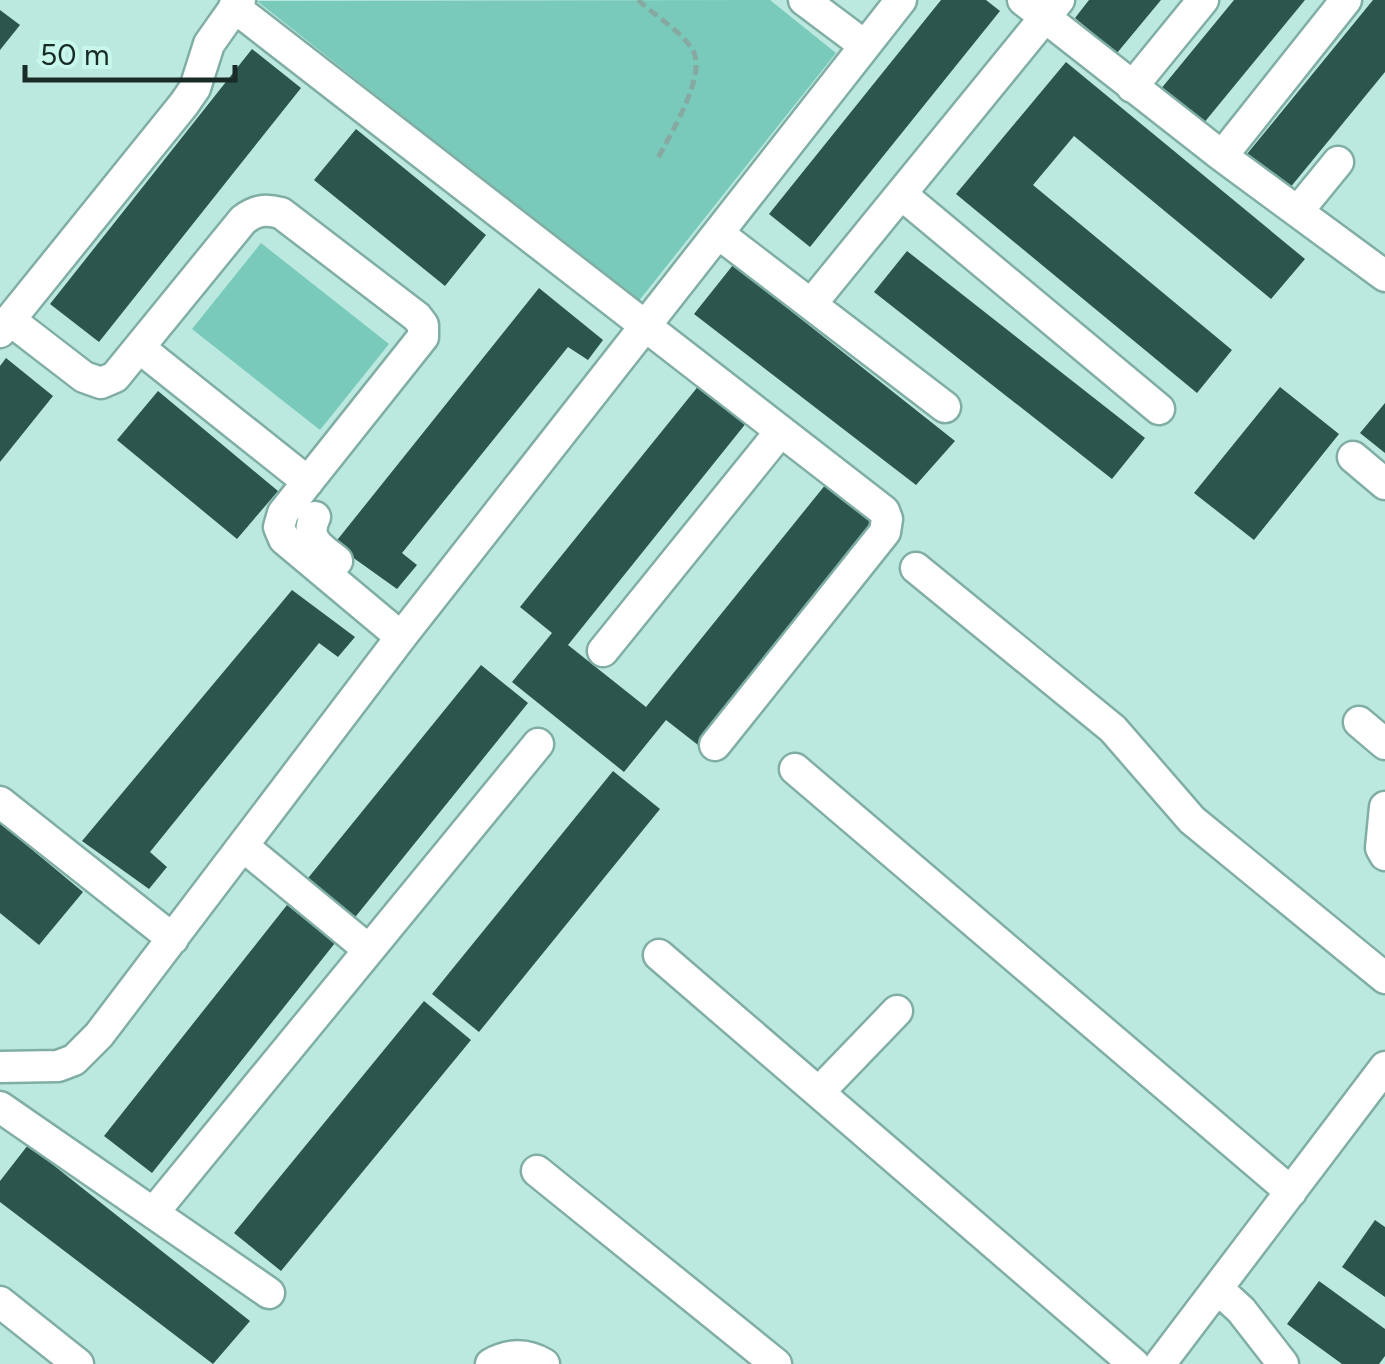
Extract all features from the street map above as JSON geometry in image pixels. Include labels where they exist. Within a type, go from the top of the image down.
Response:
[{"type":"street","points":[[804,0],[864,45]]},
{"type":"street","points":[[0,1067],[58,1066],[74,1060],[99,1035],[407,630],[902,0]]},
{"type":"street","points":[[1132,87],[1203,0]]},
{"type":"street","points":[[1222,156],[1346,0]]},
{"type":"street","points":[[407,630],[284,540],[279,527],[283,514],[423,337],[423,325],[282,212],[254,212],[243,220],[115,378],[101,384],[84,378],[5,326],[184,104],[194,88],[209,44],[237,3],[884,510],[885,532],[715,745]]},
{"type":"street","points":[[812,303],[901,194],[1042,6],[1132,87],[1385,276]]},
{"type":"street","points":[[1298,211],[1338,162]]},
{"type":"street","points":[[901,194],[1160,408]]},
{"type":"street","points":[[719,234],[944,407]]},
{"type":"street","points":[[140,349],[308,482]]},
{"type":"street","points":[[603,651],[780,432]]},
{"type":"street","points":[[1353,457],[1385,484]]},
{"type":"street","points":[[315,517],[310,526],[314,542],[407,630]]},
{"type":"street","points":[[916,568],[1113,730],[1192,820],[1385,978]]},
{"type":"street","points":[[1359,722],[1385,744]]},
{"type":"street","points":[[154,1212],[538,744]]},
{"type":"street","points":[[795,769],[1292,1192]]},
{"type":"street","points":[[0,802],[172,938]]},
{"type":"street","points":[[1385,807],[1381,848],[1385,855]]},
{"type":"street","points":[[242,846],[369,950]]},
{"type":"street","points":[[658,955],[1134,1364]]},
{"type":"street","points":[[819,1092],[897,1011]]},
{"type":"street","points":[[1160,1364],[1385,1067]]},
{"type":"street","points":[[0,1107],[268,1293]]},
{"type":"street","points":[[537,1170],[776,1364]]},
{"type":"street","points":[[1218,1289],[1241,1310],[1283,1364]]},
{"type":"street","points":[[0,1302],[78,1364]]},
{"type":"street","points":[[492,1364],[505,1356],[526,1357],[544,1364]]},
{"type":"path","points":[[638,0],[693,49],[698,66],[692,88],[657,160]]},
{"type":"green space","points":[[770,0],[836,53],[638,302],[257,1]]},
{"type":"green space","points":[[261,243],[389,344],[320,430],[192,329]]},
{"type":"building","points":[[941,0],[986,0],[1000,11],[810,247],[769,214]]},
{"type":"building","points":[[1089,0],[1161,0],[1117,53],[1075,18]]},
{"type":"building","points":[[1234,0],[1305,0],[1203,124],[1160,90]]},
{"type":"building","points":[[1373,0],[1385,0],[1385,72],[1289,189],[1247,154]]},
{"type":"building","points":[[0,10],[20,25],[0,50]]},
{"type":"building","points":[[252,49],[301,88],[99,342],[50,304]]},
{"type":"building","points":[[1066,62],[1305,259],[1271,299],[1074,136],[1033,185],[1232,350],[1197,393],[956,194]]},
{"type":"building","points":[[356,129],[486,235],[445,286],[314,180]]},
{"type":"building","points":[[907,251],[1145,438],[1112,479],[874,292]]},
{"type":"building","points":[[733,265],[955,441],[916,485],[694,314]]},
{"type":"building","points":[[539,288],[603,340],[588,360],[568,347],[402,553],[417,565],[397,589],[334,544]]},
{"type":"building","points":[[6,358],[53,396],[0,462],[0,366]]},
{"type":"building","points":[[700,384],[747,422],[568,645],[646,707],[826,484],[877,525],[698,745],[666,720],[624,772],[512,682],[552,633],[520,607]]},
{"type":"building","points":[[1280,387],[1339,434],[1254,540],[1194,493]]},
{"type":"building","points":[[158,391],[278,491],[237,539],[117,440]]},
{"type":"building","points":[[1385,403],[1385,453],[1360,433]]},
{"type":"building","points":[[292,590],[355,637],[338,657],[319,643],[150,852],[167,867],[149,889],[82,841]]},
{"type":"building","points":[[481,665],[528,703],[348,926],[300,888]]},
{"type":"building","points":[[613,771],[660,809],[479,1032],[432,994]]},
{"type":"building","points":[[0,823],[83,892],[39,945],[0,913]]},
{"type":"building","points":[[287,905],[335,943],[152,1173],[104,1136]]},
{"type":"building","points":[[424,1001],[471,1040],[281,1271],[234,1233]]},
{"type":"building","points":[[28,1145],[250,1321],[213,1364],[0,1202],[0,1181]]},
{"type":"building","points":[[1375,1220],[1385,1227],[1385,1297],[1342,1267]]},
{"type":"building","points":[[1319,1281],[1385,1329],[1385,1356],[1379,1364],[1342,1364],[1287,1324]]}]
